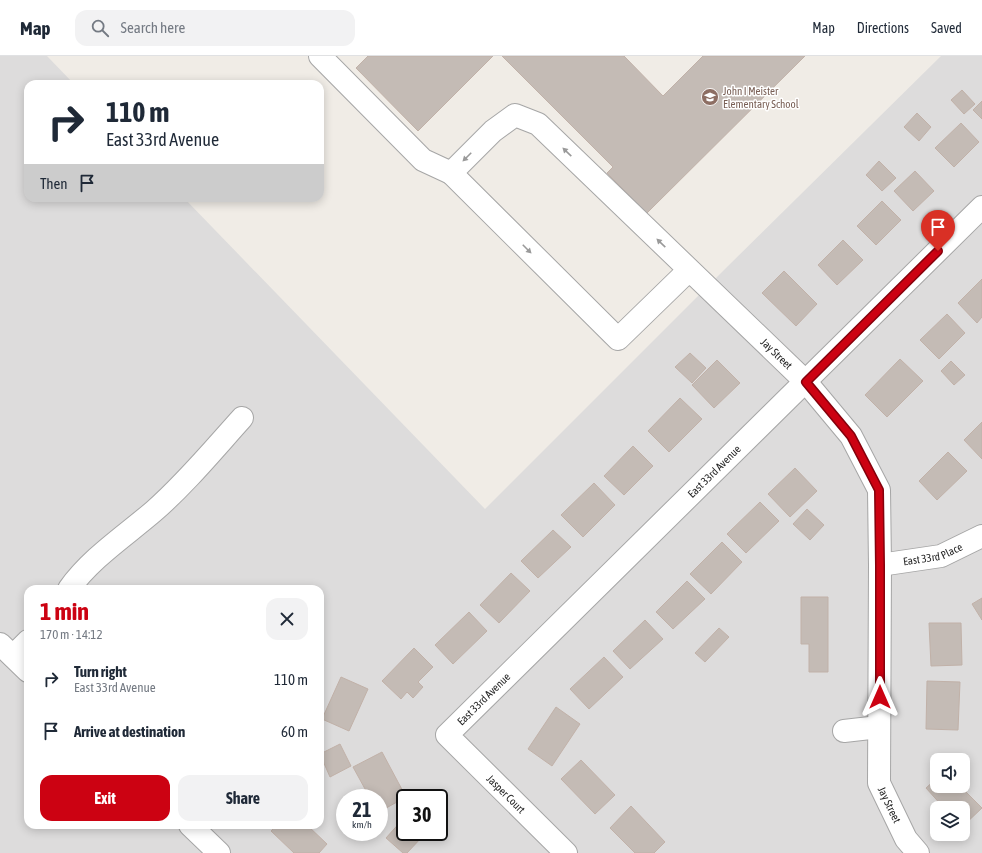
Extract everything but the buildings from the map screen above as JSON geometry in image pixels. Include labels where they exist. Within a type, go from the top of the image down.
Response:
[{"type":"street","points":[[323,57],[423,160],[450,173],[618,339],[689,270]]},
{"type":"street","name":"Jay Street","points":[[450,173],[493,131],[515,115],[538,124],[806,382],[851,436],[879,490],[879,783],[906,839],[918,853]]},
{"type":"street","name":"East 33rd Avenue","points":[[447,735],[982,207]]},
{"type":"street","points":[[72,585],[78,576],[117,540],[155,510],[185,481],[242,418]]},
{"type":"street","name":"East 33rd Place","points":[[880,565],[941,556],[982,536]]},
{"type":"street","points":[[14,657],[24,646]]},
{"type":"street","points":[[844,731],[879,727]]},
{"type":"street","name":"Jasper Court","points":[[447,735],[566,853]]},
{"type":"street","points":[[194,829],[219,853]]},
{"type":"shaded area","points":[[0,56],[47,56],[70,80],[24,80],[24,202],[188,202],[485,509],[941,56],[982,56],[982,853],[0,853]]},
{"type":"place","name":"John I Meister Elementary School","points":[[710,97]]},
{"type":"route","points":[[880,697],[879,490],[851,436],[806,382],[938,251]]}]
